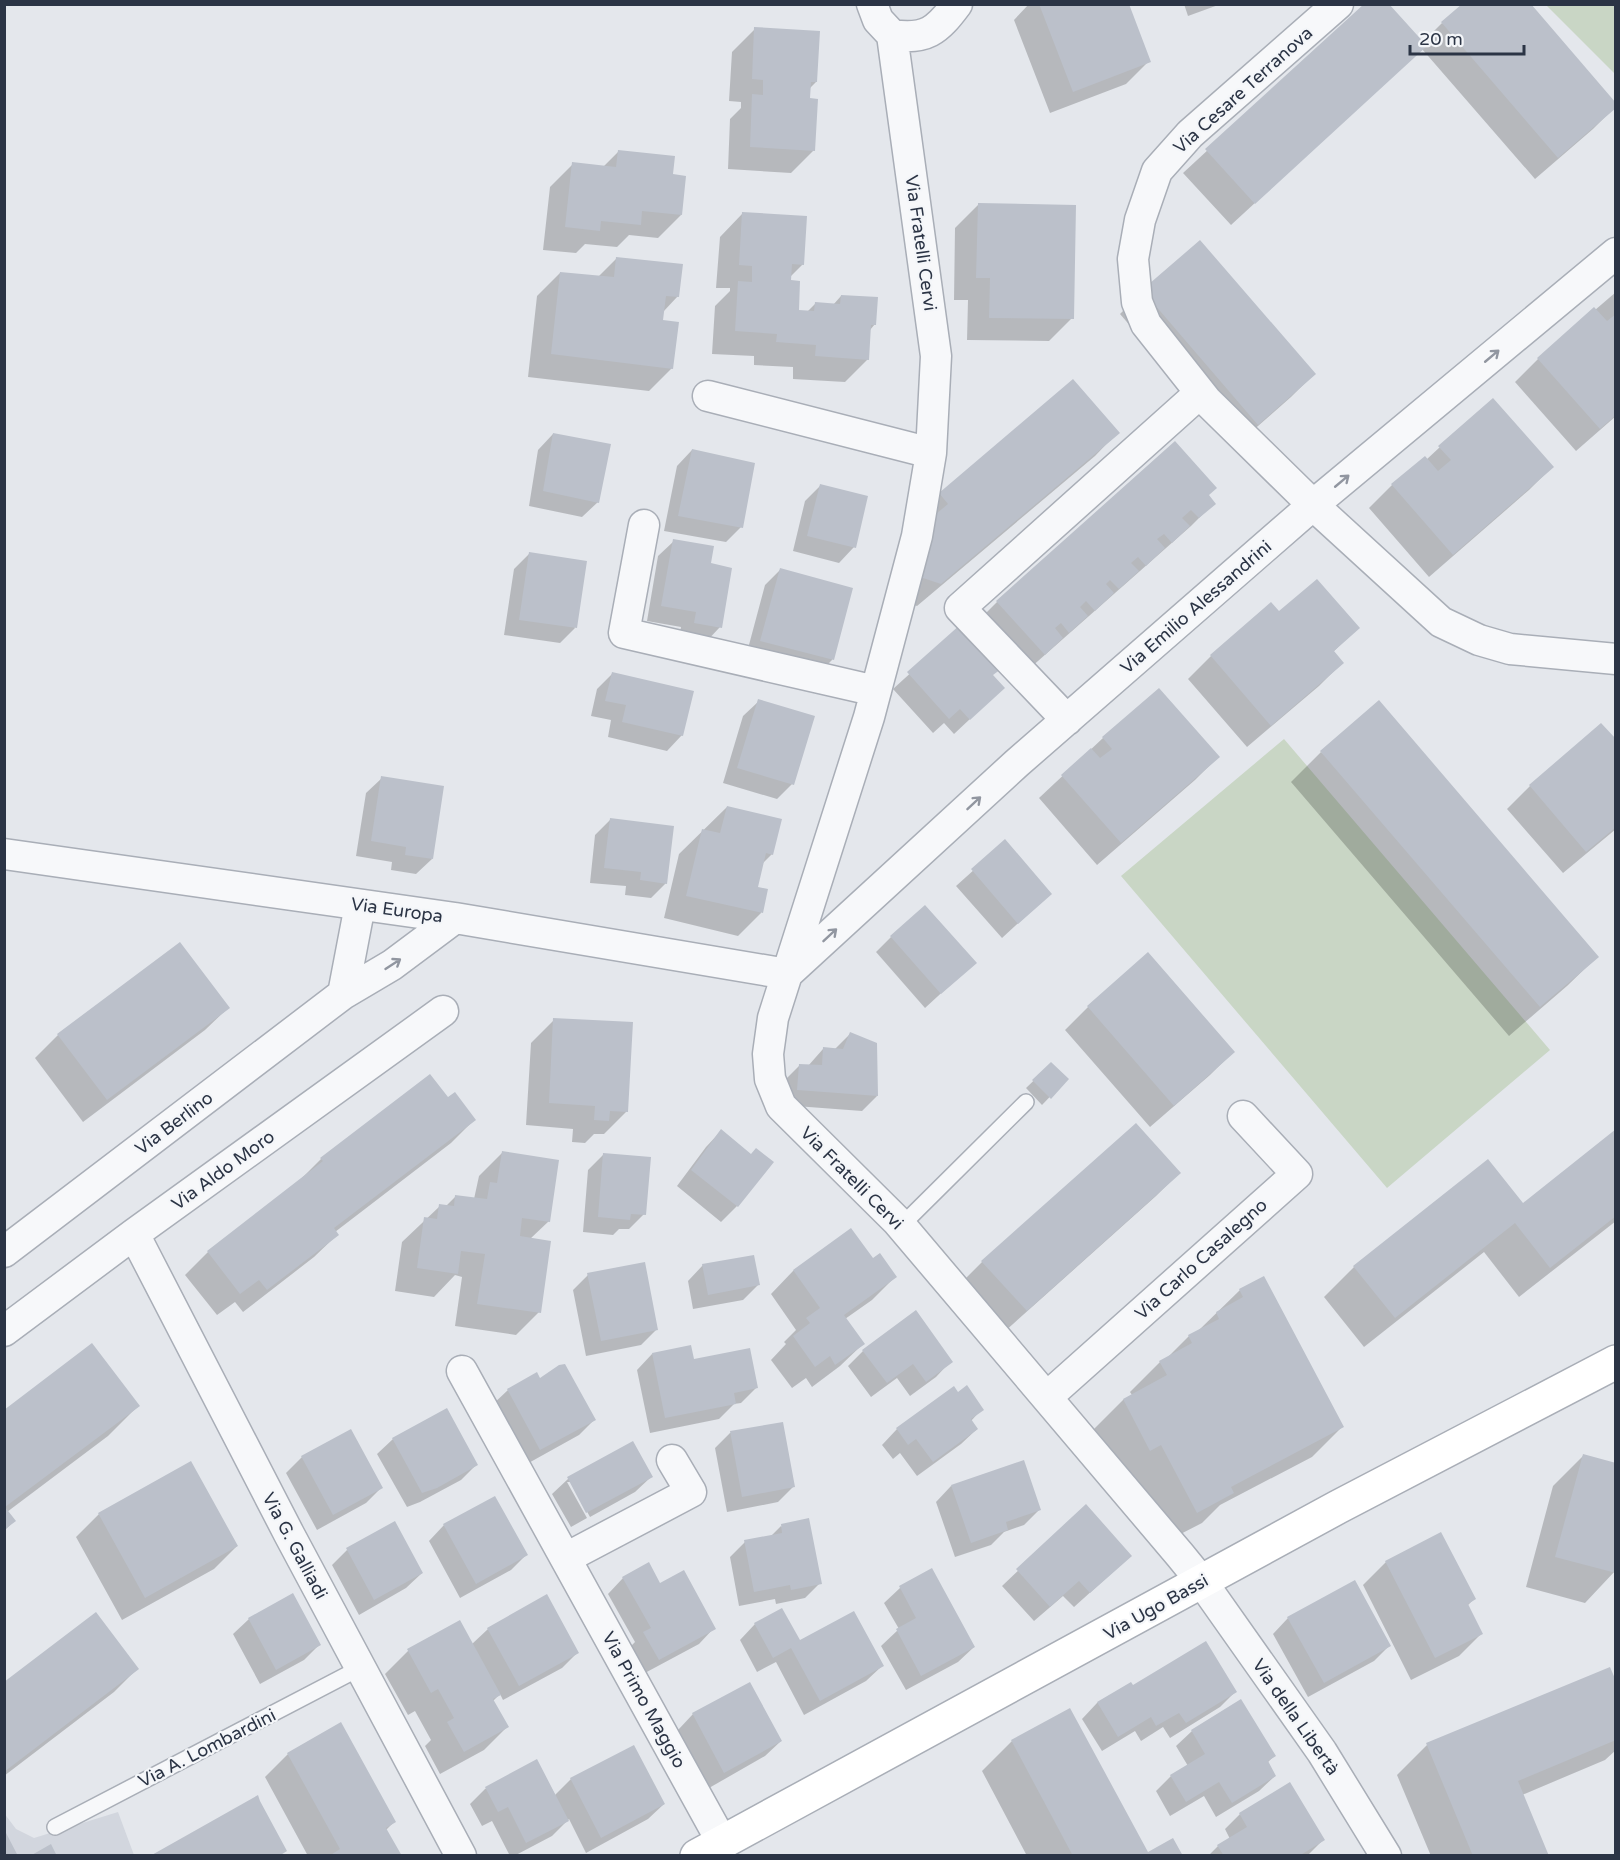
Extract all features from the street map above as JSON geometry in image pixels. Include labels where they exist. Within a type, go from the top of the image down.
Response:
[{"type":"street","name":"Via Fratelli Cervi","points":[[872,4],[878,20],[892,35],[936,356],[931,453],[916,536],[876,691],[773,1018],[768,1054],[770,1079],[781,1106],[901,1226],[1202,1582]]},
{"type":"street","points":[[892,35],[910,38],[928,34],[941,25],[957,4]]},
{"type":"street","name":"Via Cesare Terranova","points":[[1338,4],[1190,134],[1157,171],[1140,220],[1133,259],[1137,302],[1146,324],[1200,393],[1313,504],[1440,621],[1479,640],[1510,649],[1616,659]]},
{"type":"street","name":"Via Emilio Alessandrini","points":[[787,974],[1017,763],[1313,504],[1616,253]]},
{"type":"street","points":[[1067,720],[960,609],[1200,393]]},
{"type":"street","points":[[708,396],[931,453]]},
{"type":"street","points":[[644,525],[624,633],[876,691]]},
{"type":"street","name":"Via Europa","points":[[4,854],[454,918],[787,974]]},
{"type":"street","points":[[343,994],[360,905]]},
{"type":"street","name":"Via Berlino","points":[[4,1252],[343,994],[392,965],[454,918]]},
{"type":"street","name":"Via Aldo Moro","points":[[4,1332],[134,1234],[443,1011]]},
{"type":"street","name":"Via Carlo Casalegno","points":[[1047,1397],[1297,1174],[1243,1116]]},
{"type":"street","name":"Via G. Galliadi","points":[[134,1234],[360,1668],[462,1856]]},
{"type":"street","name":"Via Ugo Bassi","points":[[710,1849],[1338,1507],[1616,1362]]},
{"type":"street","name":"Via Primo Maggio","points":[[462,1371],[566,1558],[710,1849]]},
{"type":"street","points":[[566,1558],[691,1492],[672,1460]]},
{"type":"street","name":"Via della Libertà","points":[[1202,1582],[1322,1752],[1386,1856]]},
{"type":"lane","points":[[901,1226],[1026,1102]]},
{"type":"lane","name":"Via A. Lombardini","points":[[55,1827],[360,1668]]},
{"type":"shaded area","points":[[118,1812],[134,1855],[5,1855],[4,1813],[16,1829],[34,1838]]},
{"type":"green space","points":[[1546,5],[1615,5],[1615,74]]},
{"type":"green space","points":[[1284,739],[1550,1050],[1387,1188],[1121,876]]},
{"type":"building","points":[[1039,4],[1129,4],[1151,62],[1073,92]]},
{"type":"building","points":[[1364,4],[1389,4],[1427,46],[1255,204],[1205,149]]},
{"type":"building","points":[[1462,4],[1531,4],[1616,103],[1616,108],[1558,158],[1441,22]]},
{"type":"building","points":[[754,27],[820,31],[817,82],[811,82],[810,98],[818,99],[815,151],[750,147],[752,94],[763,95],[763,80],[752,79]]},
{"type":"building","points":[[618,150],[675,156],[673,174],[686,176],[682,215],[642,211],[641,225],[601,221],[600,231],[565,227],[572,162],[616,167]]},
{"type":"building","points":[[978,203],[1076,205],[1074,319],[989,318],[990,278],[976,278]]},
{"type":"building","points":[[742,212],[807,216],[804,265],[792,264],[791,280],[800,281],[799,310],[814,311],[815,302],[840,304],[841,295],[878,297],[876,325],[871,325],[869,360],[815,356],[816,345],[776,342],[777,334],[735,331],[738,281],[752,282],[752,266],[739,265]]},
{"type":"building","points":[[1200,240],[1316,374],[1258,425],[1142,290]]},
{"type":"building","points":[[616,257],[683,264],[679,297],[666,296],[663,320],[679,322],[673,369],[551,354],[560,272],[614,277]]},
{"type":"building","points":[[1594,307],[1607,321],[1616,314],[1616,415],[1600,429],[1537,358]]},
{"type":"building","points":[[1073,379],[1120,433],[941,584],[920,577],[936,514],[948,504],[939,493]]},
{"type":"building","points":[[1493,398],[1554,467],[1453,555],[1391,484],[1425,456],[1438,471],[1451,460],[1438,446]]},
{"type":"building","points":[[553,433],[611,444],[599,503],[543,491]]},
{"type":"building","points":[[1175,441],[1217,488],[1209,495],[1216,504],[1199,518],[1191,510],[1182,518],[1190,526],[1172,543],[1164,534],[1157,539],[1165,548],[1146,566],[1138,557],[1131,563],[1139,571],[1119,589],[1110,580],[1106,584],[1114,593],[1095,611],[1086,601],[1080,607],[1088,616],[1069,633],[1061,623],[1055,628],[1063,638],[1045,655],[996,601]]},
{"type":"building","points":[[692,449],[755,463],[743,528],[678,516]]},
{"type":"building","points":[[820,484],[868,496],[856,548],[807,536]]},
{"type":"building","points":[[673,539],[714,546],[711,563],[732,568],[722,628],[694,623],[696,612],[661,606]]},
{"type":"building","points":[[529,552],[587,561],[577,628],[519,620]]},
{"type":"building","points":[[780,568],[853,588],[834,660],[760,641]]},
{"type":"building","points":[[1317,579],[1360,628],[1334,651],[1344,663],[1271,726],[1210,655],[1271,602],[1279,611]]},
{"type":"building","points":[[961,624],[1001,669],[993,675],[1005,688],[970,720],[960,709],[949,719],[907,672]]},
{"type":"building","points":[[612,672],[694,691],[683,736],[622,722],[626,705],[605,701]]},
{"type":"building","points":[[1159,688],[1220,757],[1121,843],[1061,775],[1091,748],[1100,758],[1112,749],[1102,737]]},
{"type":"building","points":[[758,699],[815,716],[794,785],[737,768]]},
{"type":"building","points":[[1379,700],[1599,957],[1540,1007],[1320,751]]},
{"type":"building","points":[[1601,723],[1616,739],[1616,827],[1586,852],[1529,785]]},
{"type":"building","points":[[381,776],[444,786],[433,859],[405,855],[406,847],[371,841]]},
{"type":"building","points":[[727,806],[782,819],[773,855],[766,853],[758,887],[768,889],[763,913],[686,896],[702,829],[720,833]]},
{"type":"building","points":[[610,818],[674,826],[667,884],[640,880],[641,872],[604,868]]},
{"type":"building","points":[[1005,839],[1052,894],[1018,924],[971,869]]},
{"type":"building","points":[[925,905],[977,963],[941,994],[890,936]]},
{"type":"building","points":[[180,942],[230,1008],[107,1100],[57,1034]]},
{"type":"building","points":[[1148,952],[1235,1052],[1174,1106],[1087,1006]]},
{"type":"building","points":[[553,1018],[633,1022],[628,1112],[610,1111],[609,1121],[594,1120],[595,1106],[549,1103]]},
{"type":"building","points":[[850,1032],[877,1043],[878,1096],[797,1090],[799,1064],[822,1065],[823,1047],[843,1049]]},
{"type":"building","points":[[1051,1062],[1069,1079],[1051,1099],[1032,1080]]},
{"type":"building","points":[[430,1074],[448,1097],[455,1092],[476,1120],[334,1228],[339,1235],[267,1290],[259,1280],[240,1294],[207,1251],[323,1161],[320,1158]]},
{"type":"building","points":[[1136,1123],[1181,1173],[1027,1311],[981,1261]]},
{"type":"building","points":[[721,1129],[751,1154],[756,1148],[774,1162],[738,1207],[691,1170]]},
{"type":"building","points":[[1616,1129],[1616,1216],[1550,1268],[1515,1223],[1395,1318],[1353,1266],[1488,1159],[1523,1203]]},
{"type":"building","points":[[502,1151],[559,1160],[550,1222],[522,1218],[520,1236],[551,1241],[541,1313],[477,1304],[485,1254],[461,1251],[458,1274],[417,1268],[424,1217],[437,1219],[439,1204],[454,1206],[455,1195],[487,1199],[490,1182],[497,1183]]},
{"type":"building","points":[[603,1153],[651,1157],[646,1215],[631,1214],[630,1220],[598,1217]]},
{"type":"building","points":[[851,1228],[873,1258],[880,1253],[897,1277],[844,1315],[865,1344],[835,1365],[830,1356],[815,1367],[793,1336],[810,1323],[806,1318],[820,1308],[793,1270]]},
{"type":"building","points":[[754,1255],[760,1285],[708,1295],[702,1264]]},
{"type":"building","points":[[645,1262],[658,1330],[601,1341],[587,1273]]},
{"type":"building","points":[[1264,1276],[1344,1427],[1231,1487],[1234,1493],[1197,1513],[1161,1445],[1150,1451],[1123,1399],[1167,1375],[1159,1361],[1192,1343],[1188,1335],[1219,1319],[1216,1312],[1243,1297],[1239,1289]]},
{"type":"building","points":[[916,1310],[953,1362],[926,1382],[913,1364],[887,1383],[862,1350]]},
{"type":"building","points":[[92,1343],[140,1406],[5,1507],[16,1521],[4,1530],[4,1410]]},
{"type":"building","points":[[691,1345],[694,1359],[750,1348],[758,1388],[734,1393],[736,1404],[665,1418],[652,1353]]},
{"type":"building","points":[[565,1364],[596,1420],[540,1450],[507,1389],[537,1372],[540,1378],[559,1365]]},
{"type":"building","points":[[967,1385],[984,1410],[971,1419],[978,1429],[933,1462],[916,1439],[908,1445],[896,1428],[954,1386],[958,1392]]},
{"type":"building","points":[[447,1408],[478,1465],[437,1488],[422,1493],[392,1438]]},
{"type":"building","points":[[783,1422],[795,1487],[742,1497],[730,1431]]},
{"type":"building","points":[[351,1429],[383,1488],[333,1515],[301,1456]]},
{"type":"building","points":[[633,1441],[653,1477],[586,1513],[567,1477]]},
{"type":"building","points":[[1583,1454],[1616,1463],[1616,1573],[1555,1557]]},
{"type":"building","points":[[1024,1460],[1041,1510],[1006,1522],[1008,1530],[971,1543],[951,1485]]},
{"type":"building","points":[[191,1461],[238,1546],[145,1598],[98,1513]]},
{"type":"building","points":[[495,1496],[528,1555],[476,1584],[443,1524]]},
{"type":"building","points":[[1086,1504],[1132,1556],[1090,1593],[1079,1581],[1050,1607],[1016,1569]]},
{"type":"building","points":[[809,1518],[822,1584],[791,1590],[790,1585],[754,1592],[744,1540],[782,1533],[781,1524]]},
{"type":"building","points":[[395,1521],[423,1573],[374,1600],[346,1548]]},
{"type":"building","points":[[1441,1532],[1476,1599],[1468,1604],[1483,1634],[1435,1658],[1385,1561]]},
{"type":"building","points":[[649,1562],[660,1583],[684,1570],[716,1629],[659,1660],[643,1632],[651,1628],[622,1577]]},
{"type":"building","points":[[932,1568],[975,1647],[921,1676],[896,1629],[916,1618],[899,1586]]},
{"type":"building","points":[[1355,1580],[1391,1646],[1324,1683],[1287,1617]]},
{"type":"building","points":[[293,1593],[321,1645],[276,1670],[248,1618]]},
{"type":"building","points":[[547,1594],[579,1653],[519,1686],[487,1628]]},
{"type":"building","points":[[782,1608],[800,1640],[854,1611],[884,1666],[820,1701],[791,1648],[773,1658],[754,1623]]},
{"type":"building","points":[[96,1612],[139,1669],[4,1772],[4,1682]]},
{"type":"building","points":[[460,1620],[501,1695],[493,1699],[509,1727],[464,1752],[447,1722],[454,1718],[438,1689],[431,1693],[407,1649]]},
{"type":"building","points":[[1206,1641],[1237,1692],[1186,1723],[1179,1713],[1156,1726],[1151,1717],[1118,1737],[1097,1702],[1131,1682],[1133,1685]]},
{"type":"building","points":[[1610,1667],[1616,1681],[1616,1740],[1518,1781],[1549,1856],[1473,1856],[1426,1743]]},
{"type":"building","points":[[750,1682],[782,1741],[724,1773],[692,1713]]},
{"type":"building","points":[[1241,1699],[1276,1756],[1268,1761],[1276,1776],[1232,1803],[1219,1782],[1186,1802],[1170,1775],[1205,1754],[1191,1730]]},
{"type":"building","points":[[1070,1708],[1148,1852],[1173,1838],[1183,1856],[1073,1856],[1011,1740]]},
{"type":"building","points":[[341,1722],[396,1822],[386,1828],[402,1856],[329,1856],[340,1849],[287,1753]]},
{"type":"building","points":[[634,1745],[665,1804],[601,1838],[570,1778]]},
{"type":"building","points":[[537,1759],[569,1821],[526,1843],[508,1807],[498,1812],[485,1787]]},
{"type":"building","points":[[1290,1782],[1325,1840],[1299,1856],[1224,1856],[1217,1845],[1247,1827],[1239,1813]]},
{"type":"building","points":[[258,1795],[287,1851],[279,1856],[150,1856]]},
{"type":"building","points":[[5,1831],[18,1856],[5,1856]]},
{"type":"building","points":[[51,1844],[57,1856],[30,1856]]}]
